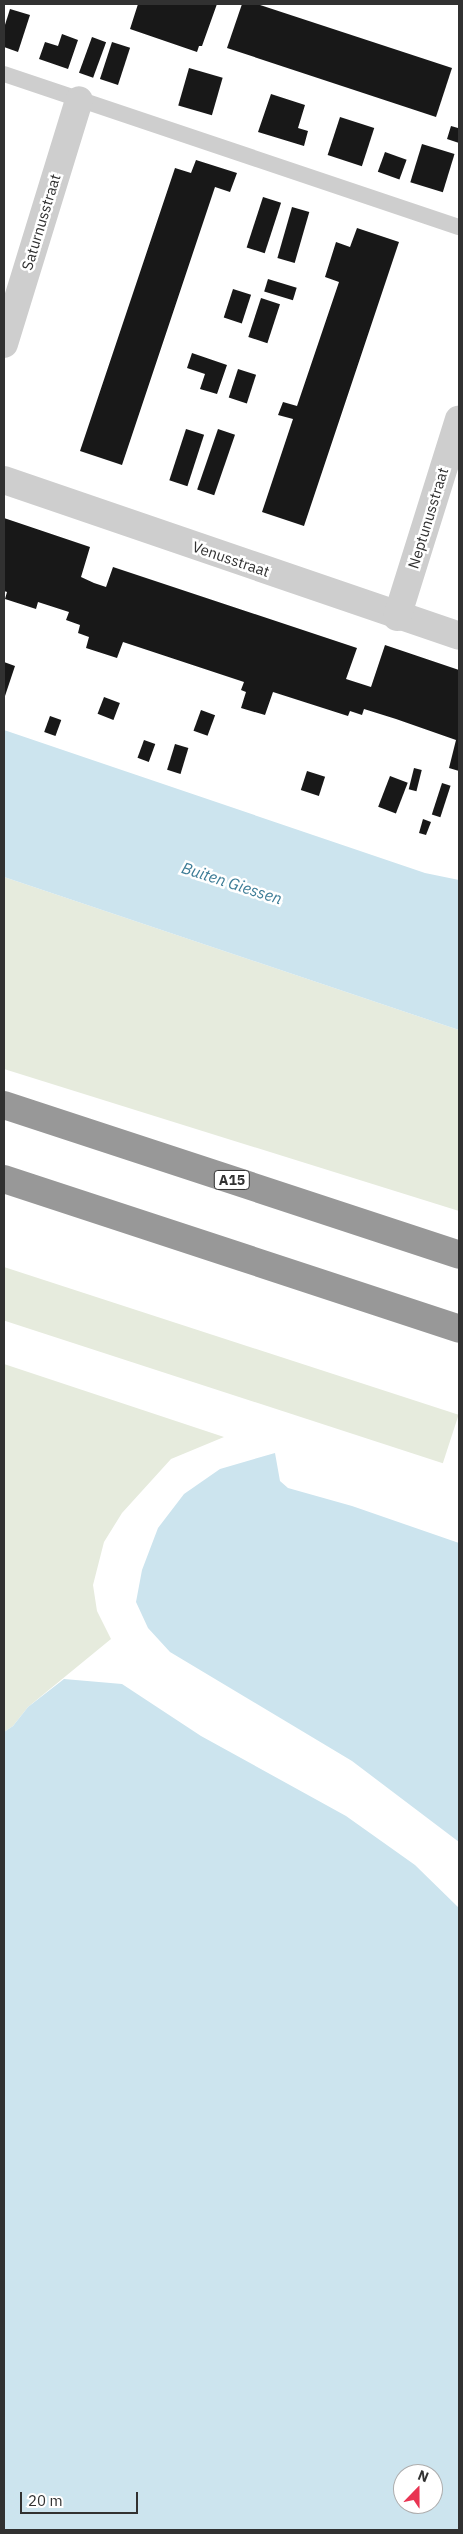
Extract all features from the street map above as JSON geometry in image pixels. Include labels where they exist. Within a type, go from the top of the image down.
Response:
[{"type":"highway","name":"A15","points":[[4,1105],[459,1256]]},
{"type":"highway","points":[[4,1179],[459,1329]]},
{"type":"street","name":"Saturnusstraat","points":[[4,344],[78,100]]},
{"type":"street","name":"Neptunusstraat","points":[[397,617],[459,418]]},
{"type":"street","name":"Venusstraat","points":[[4,480],[397,617],[459,636]]},
{"type":"lane","points":[[4,74],[459,227]]},
{"type":"shaded area","points":[[4,877],[459,1030],[459,1211],[4,1069]]},
{"type":"shaded area","points":[[4,1267],[459,1415],[443,1463],[4,1321]]},
{"type":"shaded area","points":[[4,1364],[224,1437],[171,1459],[122,1513],[104,1542],[93,1585],[97,1611],[111,1639],[28,1707],[13,1726],[4,1732]]},
{"type":"water","name":"Buiten Giessen","points":[[4,730],[425,873],[459,880],[459,1030],[4,877]]},
{"type":"water","points":[[275,1453],[280,1481],[288,1488],[352,1506],[459,1543],[459,1842],[352,1761],[170,1652],[148,1628],[136,1602],[142,1570],[158,1528],[184,1494],[220,1469]]},
{"type":"water","points":[[64,1679],[122,1684],[201,1736],[346,1816],[415,1865],[459,1908],[459,2530],[4,2530],[4,1732],[13,1726],[28,1707]]},
{"type":"building","points":[[138,4],[217,4],[202,46],[199,46],[197,52],[130,29]]},
{"type":"building","points":[[242,4],[257,4],[452,68],[436,117],[227,48]]},
{"type":"building","points":[[10,9],[30,15],[18,52],[4,47],[4,28]]},
{"type":"building","points":[[62,34],[78,40],[68,69],[39,59],[45,42],[58,46]]},
{"type":"building","points":[[92,37],[106,42],[93,78],[79,73]]},
{"type":"building","points":[[112,42],[130,48],[118,85],[100,79]]},
{"type":"building","points":[[189,68],[223,78],[212,115],[178,105]]},
{"type":"building","points":[[271,94],[305,105],[298,128],[308,131],[304,146],[258,132]]},
{"type":"building","points":[[340,117],[374,128],[362,166],[328,155]]},
{"type":"building","points":[[459,125],[459,143],[447,139],[451,126],[458,128]]},
{"type":"building","points":[[422,144],[455,154],[443,192],[410,182]]},
{"type":"building","points":[[385,152],[407,160],[399,180],[378,172]]},
{"type":"building","points":[[196,160],[237,173],[230,192],[215,187],[122,465],[80,451],[175,168],[191,173]]},
{"type":"building","points":[[263,197],[281,203],[265,253],[247,247]]},
{"type":"building","points":[[292,207],[309,212],[295,263],[277,258]]},
{"type":"building","points":[[357,228],[399,242],[304,526],[262,512],[293,419],[278,415],[283,402],[297,406],[339,282],[325,277],[336,242],[350,247]]},
{"type":"building","points":[[268,279],[297,288],[293,300],[264,291]]},
{"type":"building","points":[[233,289],[251,295],[242,323],[224,318]]},
{"type":"building","points":[[261,298],[280,304],[267,343],[248,337]]},
{"type":"building","points":[[192,353],[227,365],[217,394],[200,389],[205,374],[187,368]]},
{"type":"building","points":[[238,369],[256,375],[247,403],[229,398]]},
{"type":"building","points":[[186,429],[204,435],[187,486],[169,480]]},
{"type":"building","points":[[218,429],[235,435],[214,495],[197,490]]},
{"type":"building","points":[[4,518],[90,547],[81,577],[94,583],[106,587],[113,567],[357,648],[346,679],[371,687],[385,645],[459,670],[459,771],[449,768],[456,740],[396,719],[364,709],[362,715],[350,711],[348,716],[273,692],[265,715],[241,708],[246,692],[241,690],[244,682],[123,642],[117,658],[86,648],[89,637],[78,633],[80,625],[66,620],[69,612],[38,602],[36,609],[5,599],[7,592],[4,591]]},
{"type":"building","points":[[4,662],[15,666],[4,699]]},
{"type":"building","points":[[104,697],[120,703],[113,720],[98,714]]},
{"type":"building","points":[[201,710],[215,715],[208,736],[193,731]]},
{"type":"building","points":[[50,716],[61,720],[55,736],[44,732]]},
{"type":"building","points":[[144,740],[155,744],[149,762],[138,758]]},
{"type":"building","points":[[175,744],[188,748],[180,774],[167,770]]},
{"type":"building","points":[[414,768],[422,770],[416,791],[409,789]]},
{"type":"building","points":[[307,771],[325,777],[319,796],[301,790]]},
{"type":"building","points":[[390,776],[408,783],[396,814],[378,807]]},
{"type":"building","points":[[442,783],[451,786],[440,817],[432,814]]},
{"type":"building","points":[[423,819],[431,822],[426,835],[419,833]]}]
